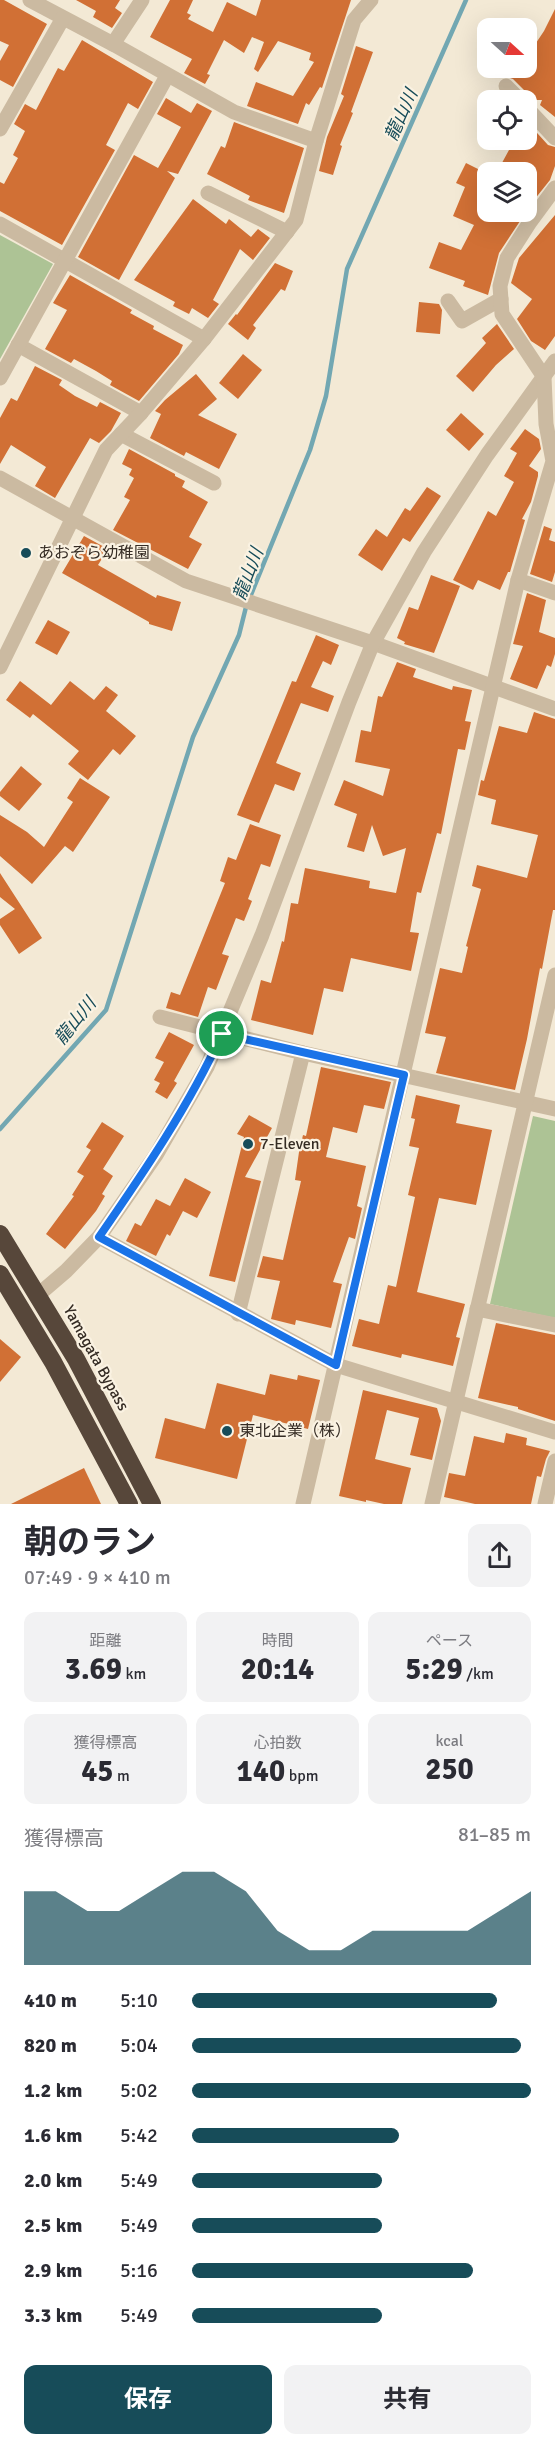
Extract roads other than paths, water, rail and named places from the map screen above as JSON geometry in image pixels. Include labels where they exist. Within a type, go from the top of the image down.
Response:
[{"type":"highway","name":"Yamagata Bypass","points":[[0,1234],[76,1359],[152,1504]]},
{"type":"highway","points":[[0,1274],[53,1362],[129,1504]]},
{"type":"street","points":[[30,0],[234,112],[316,141]]},
{"type":"street","points":[[113,44],[142,0]]},
{"type":"street","points":[[0,667],[106,450],[204,339],[296,220],[316,141],[354,20],[371,0]]},
{"type":"street","points":[[0,129],[63,18]]},
{"type":"street","points":[[0,378],[167,76]]},
{"type":"street","points":[[506,86],[510,90]]},
{"type":"street","points":[[537,119],[555,138]]},
{"type":"street","points":[[303,1504],[518,580],[551,484],[554,460],[546,424],[544,376],[502,314],[500,286],[507,258],[555,188]]},
{"type":"street","points":[[208,193],[287,232]]},
{"type":"street","points":[[0,224],[204,339]]},
{"type":"street","points":[[448,301],[462,321],[501,299]]},
{"type":"street","points":[[18,345],[141,413]]},
{"type":"street","points":[[38,1295],[66,1271],[99,1237],[156,1155],[207,1067],[222,1034],[373,643],[424,552],[487,455],[555,361]]},
{"type":"street","points":[[121,434],[214,483]]},
{"type":"street","points":[[0,478],[186,581],[373,643],[555,709]]},
{"type":"street","points":[[518,580],[555,593]]},
{"type":"street","points":[[432,1504],[555,975]]},
{"type":"street","points":[[160,1017],[303,1053],[555,1109]]},
{"type":"street","points":[[238,1314],[303,1053]]},
{"type":"street","points":[[99,1237],[336,1365],[555,1432]]},
{"type":"street","points":[[477,1309],[555,1325]]},
{"type":"street","points":[[545,1504],[555,1461]]},
{"type":"waterway","name":"龍山川","points":[[0,1129],[106,1010],[193,737],[239,635],[246,607],[310,450],[326,396],[347,269],[466,0]]},
{"type":"place","name":"あおぞら幼稚園","points":[[26,553]]},
{"type":"place","name":"7-Eleven","points":[[248,1144]]},
{"type":"place","name":"東北企業（株）","points":[[227,1431]]}]
